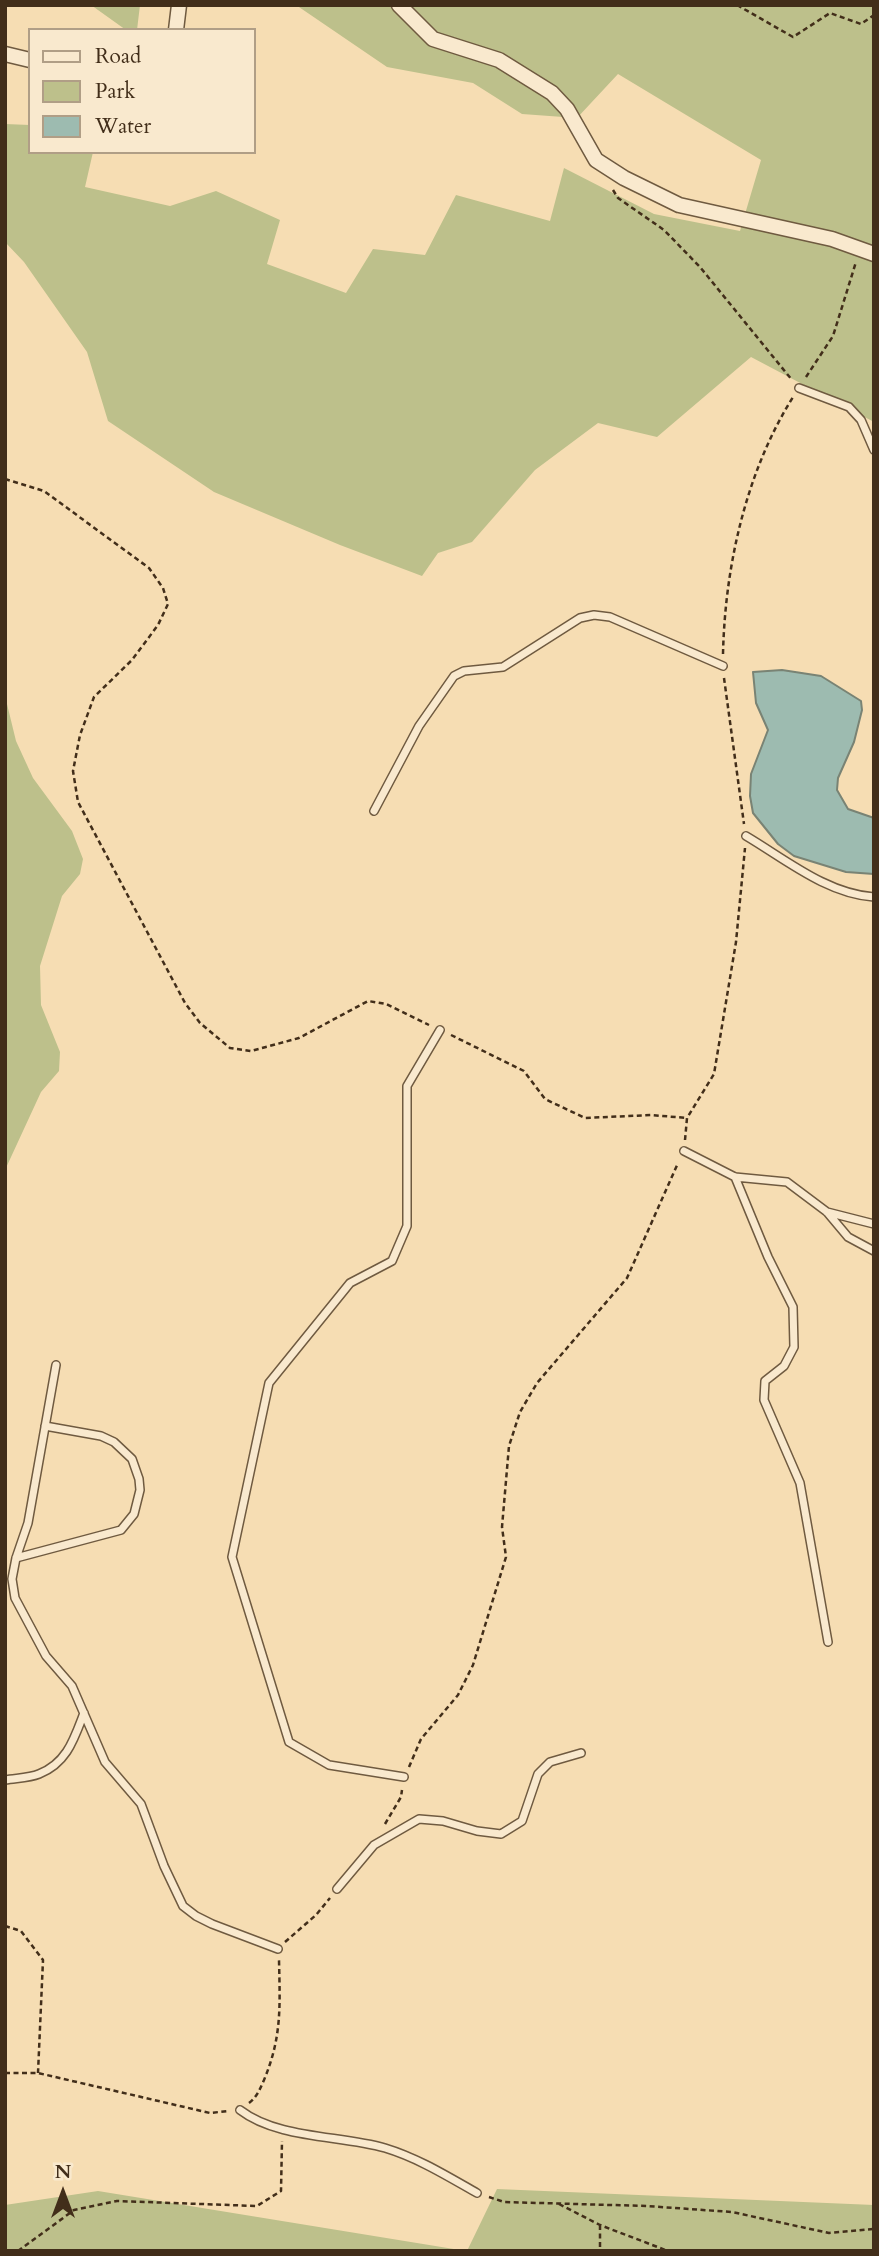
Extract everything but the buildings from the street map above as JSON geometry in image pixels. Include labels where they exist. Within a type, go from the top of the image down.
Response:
[{"type":"street","points":[[176,28],[179,5]]},
{"type":"street","points":[[399,5],[433,39],[499,60],[552,93],[566,109],[596,160],[624,178],[679,205],[832,240],[867,251]]},
{"type":"street","points":[[5,54],[28,60]]},
{"type":"lane","points":[[799,388],[849,407],[861,420],[874,450]]},
{"type":"lane","points":[[374,811],[419,726],[454,676],[464,671],[503,667],[580,618],[594,615],[610,617],[723,666]]},
{"type":"lane","points":[[746,836],[826,883],[860,896],[874,897]]},
{"type":"lane","points":[[404,1777],[329,1765],[289,1742],[232,1557],[269,1383],[349,1283],[392,1261],[407,1226],[407,1086],[440,1030]]},
{"type":"lane","points":[[684,1151],[735,1177],[787,1182],[827,1212],[848,1237],[874,1251]]},
{"type":"lane","points":[[735,1177],[768,1257],[793,1307],[794,1347],[784,1366],[765,1381],[764,1400],[800,1483],[828,1642]]},
{"type":"lane","points":[[827,1212],[874,1224]]},
{"type":"lane","points":[[56,1365],[28,1523],[12,1579],[15,1598],[46,1656],[72,1686],[105,1762],[141,1804],[164,1866],[183,1906],[212,1924],[278,1949]]},
{"type":"lane","points":[[16,1558],[121,1530],[134,1514],[140,1490],[132,1459],[114,1442],[101,1436],[45,1426]]},
{"type":"lane","points":[[5,1780],[38,1774],[63,1759],[75,1738],[84,1713]]},
{"type":"lane","points":[[337,1889],[374,1846],[419,1819],[443,1821],[477,1831],[501,1834],[522,1821],[538,1774],[550,1762],[581,1753]]},
{"type":"lane","points":[[240,2110],[255,2122],[334,2140],[382,2147],[414,2158],[477,2193]]},
{"type":"path","points":[[737,5],[793,37],[830,13],[861,24],[874,15]]},
{"type":"path","points":[[612,188],[618,198],[664,230],[701,267],[799,388]]},
{"type":"path","points":[[383,1826],[401,1797],[404,1777],[421,1739],[458,1695],[473,1665],[506,1558],[502,1527],[509,1446],[520,1412],[537,1383],[627,1278],[684,1151],[687,1118],[714,1074],[736,942],[746,836],[723,666],[724,620],[729,580],[748,497],[775,425],[833,336],[867,251]]},
{"type":"path","points":[[5,479],[44,491],[149,568],[163,588],[168,604],[158,625],[132,660],[94,697],[80,734],[73,771],[78,802],[185,1003],[200,1023],[230,1048],[251,1052],[299,1038],[368,1001],[386,1004],[524,1071],[545,1099],[585,1118],[651,1115],[687,1118]]},
{"type":"path","points":[[5,2073],[38,2073],[210,2113],[240,2110],[256,2098],[274,2056],[280,2017],[278,1949],[316,1915],[337,1889]]},
{"type":"path","points":[[5,1926],[21,1931],[43,1961],[38,2073]]},
{"type":"path","points":[[18,2251],[74,2210],[117,2201],[257,2206],[281,2191],[283,2128]]},
{"type":"path","points":[[477,2193],[504,2202],[647,2206],[732,2212],[829,2234],[874,2229]]},
{"type":"path","points":[[556,2203],[600,2225],[668,2251]]},
{"type":"path","points":[[600,2225],[600,2251]]},
{"type":"green space","points":[[91,5],[140,5],[137,28],[123,28]]},
{"type":"green space","points":[[296,5],[874,5],[874,422],[751,357],[657,437],[598,423],[535,470],[472,542],[438,553],[422,576],[214,492],[108,421],[87,352],[24,262],[5,242],[5,124],[28,125],[28,154],[93,154],[85,187],[170,206],[216,191],[280,220],[267,264],[346,293],[373,249],[425,255],[456,195],[550,221],[564,168],[654,214],[740,231],[761,160],[618,74],[577,118],[522,114],[473,83],[387,67]]},
{"type":"green space","points":[[5,703],[16,741],[33,778],[72,831],[83,859],[80,874],[62,896],[40,966],[41,1005],[60,1052],[59,1071],[41,1092],[5,1170]]},
{"type":"green space","points":[[497,2189],[874,2205],[874,2251],[467,2251]]},
{"type":"green space","points":[[98,2191],[466,2251],[5,2251],[5,2205]]},
{"type":"water","points":[[782,670],[821,676],[861,701],[862,710],[854,742],[838,778],[837,790],[848,809],[874,818],[874,874],[846,872],[794,856],[778,844],[753,813],[750,796],[751,774],[768,730],[756,703],[753,672]]}]
